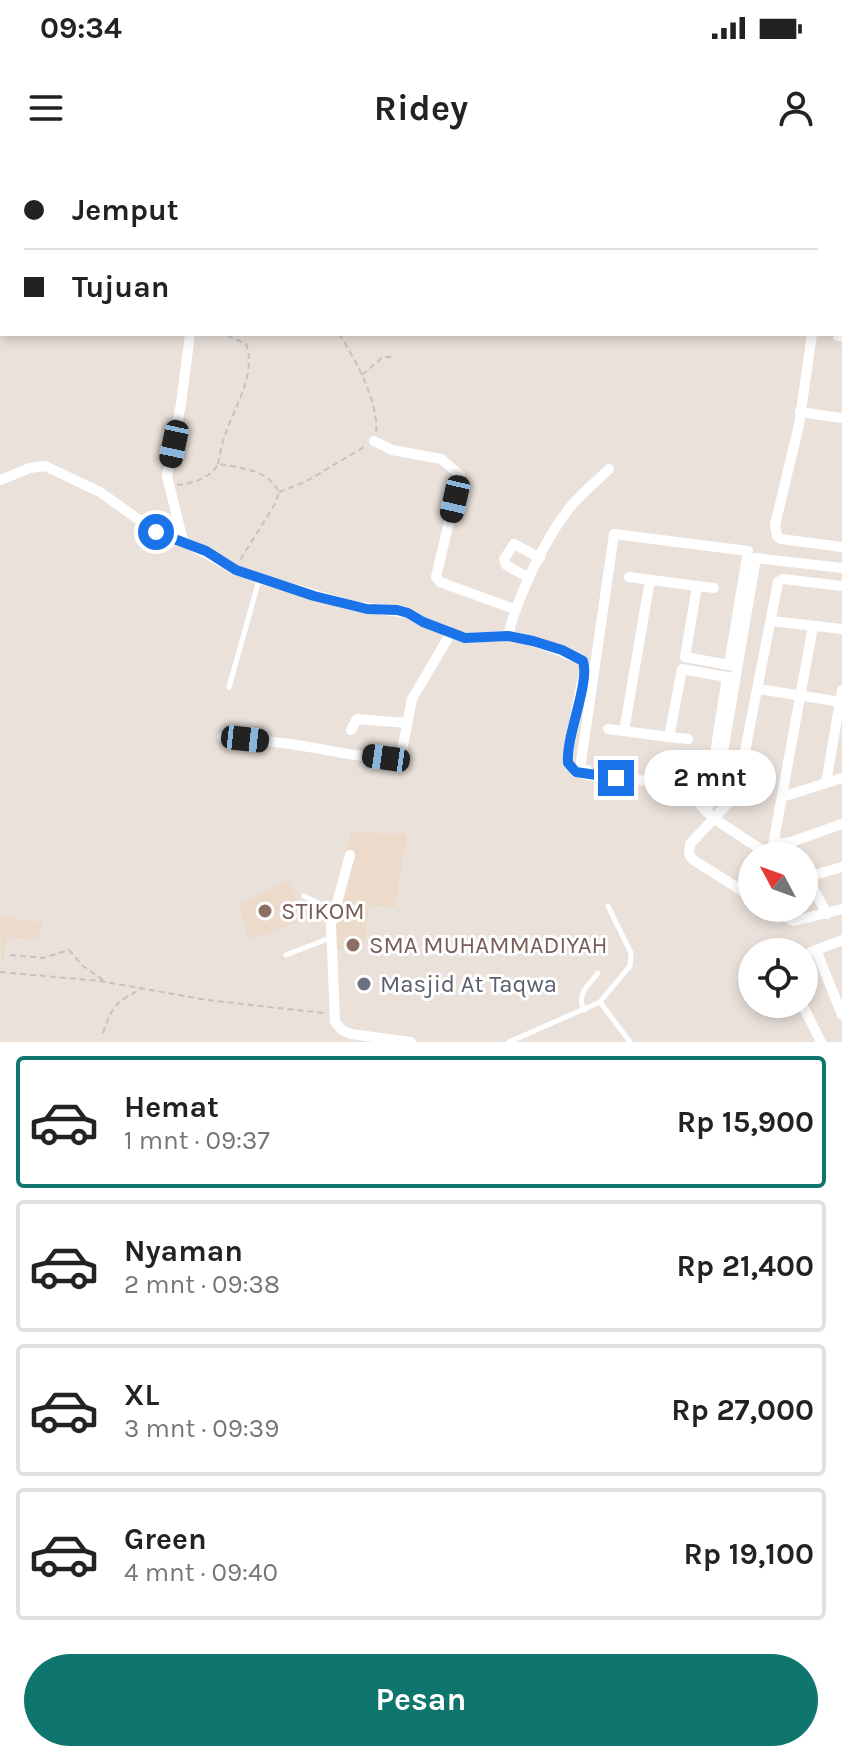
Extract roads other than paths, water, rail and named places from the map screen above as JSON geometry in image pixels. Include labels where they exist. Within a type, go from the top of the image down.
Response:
[{"type":"street","points":[[183,541],[167,476],[190,336]]},
{"type":"street","points":[[812,336],[800,412],[775,525],[777,536],[781,539],[842,547]]},
{"type":"street","points":[[800,412],[842,418]]},
{"type":"street","points":[[374,441],[392,450],[441,459],[460,475],[436,577],[440,582],[514,609]]},
{"type":"street","points":[[0,480],[30,468],[45,466],[100,492],[156,532],[206,551],[236,570],[260,579],[354,606],[408,613],[465,638],[508,636],[562,650],[583,661],[584,680],[567,759],[573,770],[591,776],[641,780],[675,788],[691,795],[710,814],[751,842]]},
{"type":"street","points":[[508,636],[514,609],[529,578],[571,506],[609,469]]},
{"type":"street","points":[[738,888],[696,862],[689,854],[690,844],[710,814],[717,787],[728,671],[748,551],[614,534],[580,769],[710,785],[728,671],[756,558],[842,568]]},
{"type":"street","points":[[529,578],[506,565],[504,559],[514,544],[540,558]]},
{"type":"street","points":[[629,577],[714,588]]},
{"type":"street","points":[[710,814],[733,798],[738,787],[772,621],[775,589],[781,579],[842,586]]},
{"type":"street","points":[[624,731],[650,580]]},
{"type":"street","points":[[669,737],[697,586]]},
{"type":"street","points":[[772,621],[842,629]]},
{"type":"street","points":[[774,842],[813,626]]},
{"type":"street","points":[[222,737],[397,758],[403,753],[412,699],[451,633]]},
{"type":"street","points":[[685,657],[728,671]]},
{"type":"street","points":[[682,669],[728,671]]},
{"type":"street","points":[[758,689],[800,696],[841,698],[838,741],[826,783]]},
{"type":"street","points":[[351,730],[357,719],[406,723]]},
{"type":"street","points":[[608,729],[688,739]]},
{"type":"street","points":[[782,797],[842,778]]},
{"type":"street","points":[[791,842],[842,824]]},
{"type":"street","points":[[350,855],[330,938],[335,1022],[351,1034],[411,1042]]},
{"type":"street","points":[[818,873],[842,867]]},
{"type":"street","points":[[818,898],[827,914]]},
{"type":"street","points":[[818,916],[842,909]]},
{"type":"street","points":[[818,949],[842,940]]},
{"type":"street","points":[[818,955],[842,1015]]},
{"type":"street","points":[[809,1018],[821,1042]]},
{"type":"lane","points":[[229,687],[260,579]]},
{"type":"lane","points":[[304,896],[335,912]]},
{"type":"lane","points":[[509,1042],[600,1002],[632,961],[608,906]]},
{"type":"lane","points":[[286,955],[330,938]]},
{"type":"lane","points":[[584,1010],[580,996],[598,973]]},
{"type":"lane","points":[[600,1002],[630,1042]]},
{"type":"place","name":"STIKOM","points":[[265,911]]},
{"type":"place","name":"SMA MUHAMMADIYAH","points":[[353,945]]},
{"type":"place","name":"Masjid At Taqwa","points":[[364,984]]}]
